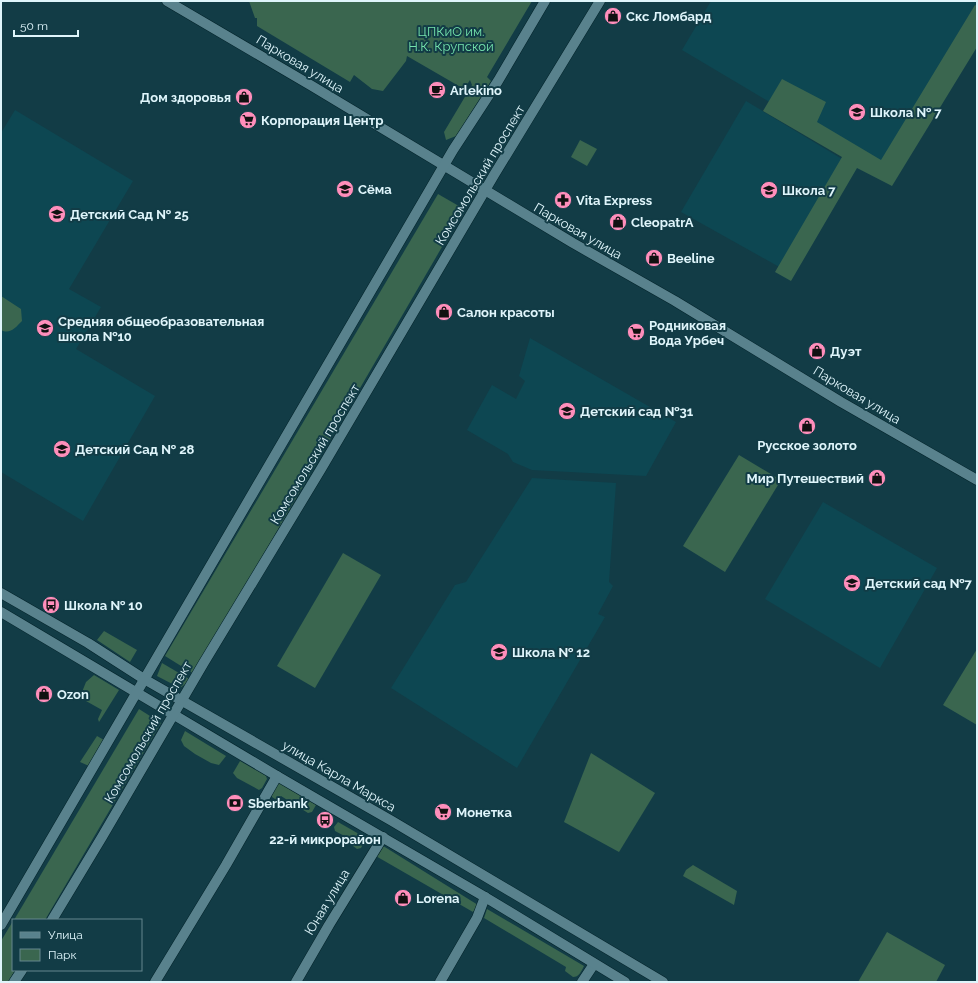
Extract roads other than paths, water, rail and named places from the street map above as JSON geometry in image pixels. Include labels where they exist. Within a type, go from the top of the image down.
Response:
[{"type":"main road","name":"Парковая улица","points":[[167,1],[579,247],[675,301],[870,419],[977,480]]},
{"type":"main road","points":[[1,925],[445,166],[498,82],[545,1]]},
{"type":"main road","name":"Комсомольский проспект","points":[[53,919],[181,700],[322,469],[485,190],[600,1]]},
{"type":"main road","name":"улица Карла Маркса","points":[[1,593],[88,643],[144,679],[392,821],[662,982]]},
{"type":"main road","points":[[1,612],[136,693],[485,897],[624,982]]},
{"type":"main road","points":[[155,982],[226,865],[277,776]]},
{"type":"main road","name":"Юная улица","points":[[296,982],[371,854],[383,837]]},
{"type":"main road","points":[[440,982],[477,918],[485,897]]},
{"type":"main road","points":[[582,982],[594,964]]},
{"type":"main road","points":[[14,982],[21,971]]},
{"type":"place","name":"Скс Ломбард","points":[[613,16]]},
{"type":"place","name":"Arlekino","points":[[437,90]]},
{"type":"place","name":"Дом здоровья","points":[[244,97]]},
{"type":"place","name":"Школа № 7","points":[[857,112]]},
{"type":"place","name":"Корпорация Центр","points":[[248,120]]},
{"type":"place","name":"Сёма","points":[[345,189]]},
{"type":"place","name":"Школа 7","points":[[769,190]]},
{"type":"place","name":"Vita Express","points":[[563,200]]},
{"type":"place","name":"Детский Сад № 25","points":[[57,214]]},
{"type":"place","name":"CleopatrA","points":[[618,222]]},
{"type":"place","name":"Beeline","points":[[654,258]]},
{"type":"place","name":"Салон красоты","points":[[444,312]]},
{"type":"place","name":"Средняя общеобразовательная школа №10","points":[[45,328]]},
{"type":"place","name":"Родниковая Вода Урбеч","points":[[636,332]]},
{"type":"place","name":"Дуэт","points":[[817,351]]},
{"type":"place","name":"Детский сад №31","points":[[567,411]]},
{"type":"place","name":"Русское золото","points":[[807,426]]},
{"type":"place","name":"Детский Сад № 28","points":[[62,449]]},
{"type":"place","name":"Мир Путешествий","points":[[877,478]]},
{"type":"place","name":"Детский сад №7","points":[[852,583]]},
{"type":"place","name":"Школа № 10","points":[[51,605]]},
{"type":"place","name":"Школа № 12","points":[[499,652]]},
{"type":"place","name":"Ozon","points":[[44,694]]},
{"type":"place","name":"Sberbank","points":[[235,803]]},
{"type":"place","name":"Монетка","points":[[443,812]]},
{"type":"place","name":"22-й микрорайон","points":[[325,820]]},
{"type":"place","name":"Lorena","points":[[403,898]]},
{"type":"park label","name":"ЦПКиО им. Н.К. Крупской","points":[[451,38]]}]
